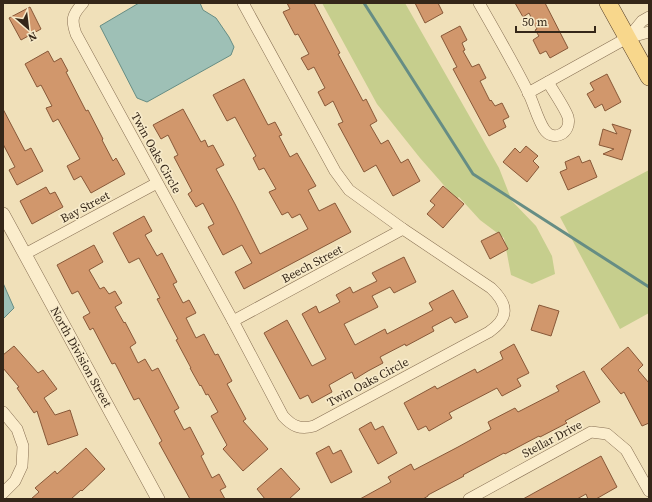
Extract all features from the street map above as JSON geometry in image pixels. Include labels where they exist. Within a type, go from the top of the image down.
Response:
[{"type":"main road","points":[[608,3],[649,78]]},
{"type":"street","name":"Twin Oaks Circle","points":[[82,3],[75,11],[72,22],[76,34],[233,321],[282,416],[297,428],[306,428],[314,426],[489,332],[498,326],[505,311],[503,302],[491,288],[403,229],[349,190],[342,182],[243,3]]},
{"type":"street","points":[[479,3],[528,93],[545,130],[551,135],[558,135],[565,132],[569,125],[568,116],[548,82]]},
{"type":"street","points":[[627,38],[642,21],[649,17]]},
{"type":"street","points":[[528,93],[627,38],[649,32]]},
{"type":"street","name":"Bay Street","points":[[25,254],[157,183]]},
{"type":"street","name":"North Division Street","points":[[3,214],[158,499]]},
{"type":"street","name":"Beech Street","points":[[233,321],[403,229]]},
{"type":"street","points":[[3,412],[17,429],[23,446],[22,466],[15,481],[3,493]]},
{"type":"street","name":"Stellar Drive","points":[[469,499],[591,432],[606,434],[626,450],[649,491]]},
{"type":"green space","points":[[322,3],[405,3],[499,168],[512,201],[536,226],[552,256],[555,274],[532,284],[511,275],[504,238],[480,220],[459,197],[456,199],[420,158],[377,104]]},
{"type":"green space","points":[[649,170],[649,313],[620,329],[560,217]]},
{"type":"water","points":[[139,3],[200,3],[203,10],[216,18],[229,37],[234,47],[231,55],[147,102],[137,98],[100,26]]},
{"type":"water","points":[[3,283],[14,308],[3,319]]},
{"type":"building","points":[[287,3],[314,3],[340,53],[338,54],[363,101],[366,99],[377,121],[370,125],[381,144],[388,140],[401,163],[408,159],[420,181],[393,196],[376,165],[364,172],[338,124],[343,122],[333,101],[325,106],[318,92],[325,88],[314,67],[308,70],[301,58],[309,54],[298,34],[295,35],[283,12],[290,9]]},
{"type":"building","points":[[415,3],[438,3],[443,13],[425,23]]},
{"type":"building","points":[[515,3],[545,3],[568,48],[550,58],[546,51],[540,54],[533,40],[539,36],[535,30],[537,29],[529,13],[523,17]]},
{"type":"building","points":[[30,7],[41,29],[21,40],[9,18]]},
{"type":"building","points":[[460,26],[467,40],[462,43],[465,50],[463,51],[472,67],[479,64],[486,78],[480,81],[490,101],[491,100],[495,106],[502,103],[509,117],[503,120],[506,127],[489,136],[453,69],[457,67],[441,36]]},
{"type":"building","points":[[48,51],[54,62],[61,58],[68,71],[66,72],[86,111],[88,110],[113,161],[116,158],[125,174],[91,193],[81,176],[74,180],[67,166],[80,159],[58,119],[53,122],[46,108],[52,106],[41,85],[37,87],[25,64]]},
{"type":"building","points":[[607,74],[621,102],[605,111],[602,104],[595,108],[587,94],[594,90],[590,83]]},
{"type":"building","points":[[244,79],[268,125],[275,122],[282,135],[279,136],[290,157],[297,153],[316,186],[308,190],[319,211],[335,203],[351,232],[244,289],[235,272],[252,263],[242,245],[223,255],[208,227],[214,224],[203,203],[196,207],[188,194],[192,191],[174,157],[178,155],[168,135],[161,139],[153,125],[183,109],[201,142],[205,140],[208,147],[213,145],[224,165],[216,169],[260,254],[308,229],[300,214],[292,218],[288,212],[282,215],[269,192],[276,189],[264,168],[259,170],[253,158],[256,156],[235,117],[227,121],[213,95]]},
{"type":"building","points":[[3,109],[25,151],[31,148],[43,171],[17,185],[9,170],[15,167],[3,144]]},
{"type":"building","points":[[612,124],[631,130],[622,160],[603,154],[614,149],[599,145],[603,129],[617,134]]},
{"type":"building","points":[[526,146],[538,156],[533,161],[539,167],[527,182],[503,162],[515,148],[520,153]]},
{"type":"building","points":[[579,156],[582,163],[590,160],[597,177],[568,190],[560,172],[567,169],[565,162]]},
{"type":"building","points":[[443,186],[464,204],[443,228],[427,214],[435,205],[430,201]]},
{"type":"building","points":[[46,187],[50,194],[55,192],[63,207],[32,224],[20,201]]},
{"type":"building","points":[[144,216],[152,231],[145,235],[157,256],[162,253],[177,282],[173,284],[183,303],[189,300],[196,313],[186,318],[196,338],[204,334],[215,355],[218,354],[232,381],[227,384],[246,419],[243,421],[268,449],[243,471],[223,449],[227,445],[211,416],[218,412],[208,394],[206,395],[201,385],[200,386],[190,368],[176,340],[178,339],[157,299],[160,298],[139,258],[129,263],[113,233]]},
{"type":"building","points":[[499,232],[508,249],[490,259],[481,241]]},
{"type":"building","points":[[94,245],[103,262],[89,270],[100,289],[104,287],[109,294],[115,291],[122,303],[115,307],[136,343],[130,347],[138,363],[145,359],[152,371],[158,368],[179,408],[174,411],[184,430],[190,427],[204,454],[201,456],[212,478],[219,474],[226,487],[220,490],[225,499],[190,499],[159,443],[162,441],[139,398],[134,400],[115,363],[112,364],[93,328],[90,330],[83,317],[90,313],[78,291],[72,294],[57,265]]},
{"type":"building","points":[[404,257],[416,282],[394,293],[390,287],[372,296],[378,307],[344,324],[355,345],[385,329],[387,334],[433,310],[429,303],[453,290],[468,317],[455,323],[451,317],[432,327],[434,331],[406,346],[405,344],[380,357],[383,363],[355,379],[352,372],[329,385],[332,392],[312,403],[308,395],[300,399],[264,333],[287,320],[312,366],[326,359],[302,314],[316,306],[319,313],[340,302],[336,295],[350,287],[353,293],[377,281],[372,273]]},
{"type":"building","points":[[539,305],[559,311],[551,336],[531,330]]},
{"type":"building","points":[[514,344],[529,373],[517,379],[521,386],[502,396],[497,388],[449,413],[452,418],[429,431],[426,426],[418,430],[404,403],[435,386],[437,389],[475,369],[477,373],[503,359],[500,352]]},
{"type":"building","points":[[14,346],[38,373],[43,370],[57,389],[44,398],[55,415],[70,410],[78,435],[48,445],[37,411],[34,413],[17,388],[19,387],[3,368],[3,355]]},
{"type":"building","points":[[628,347],[643,365],[638,370],[649,383],[649,423],[642,426],[624,392],[621,394],[601,369]]},
{"type":"building","points":[[584,371],[600,402],[565,421],[567,423],[505,454],[504,453],[423,499],[360,499],[391,482],[388,477],[411,464],[414,470],[458,447],[491,429],[488,422],[515,408],[518,412],[559,391],[556,386]]},
{"type":"building","points":[[371,422],[375,430],[383,426],[397,453],[378,464],[359,429]]},
{"type":"building","points":[[329,446],[333,454],[341,450],[352,472],[331,483],[316,453]]},
{"type":"building","points":[[86,448],[105,469],[82,491],[81,490],[71,499],[31,499],[39,492],[35,488],[55,471],[57,474]]},
{"type":"building","points":[[601,456],[617,487],[596,499],[588,499],[586,494],[577,499],[523,499]]},
{"type":"building","points":[[281,468],[300,489],[289,499],[265,499],[257,489]]},
{"type":"waterway","points":[[364,3],[473,174],[649,287]]}]
